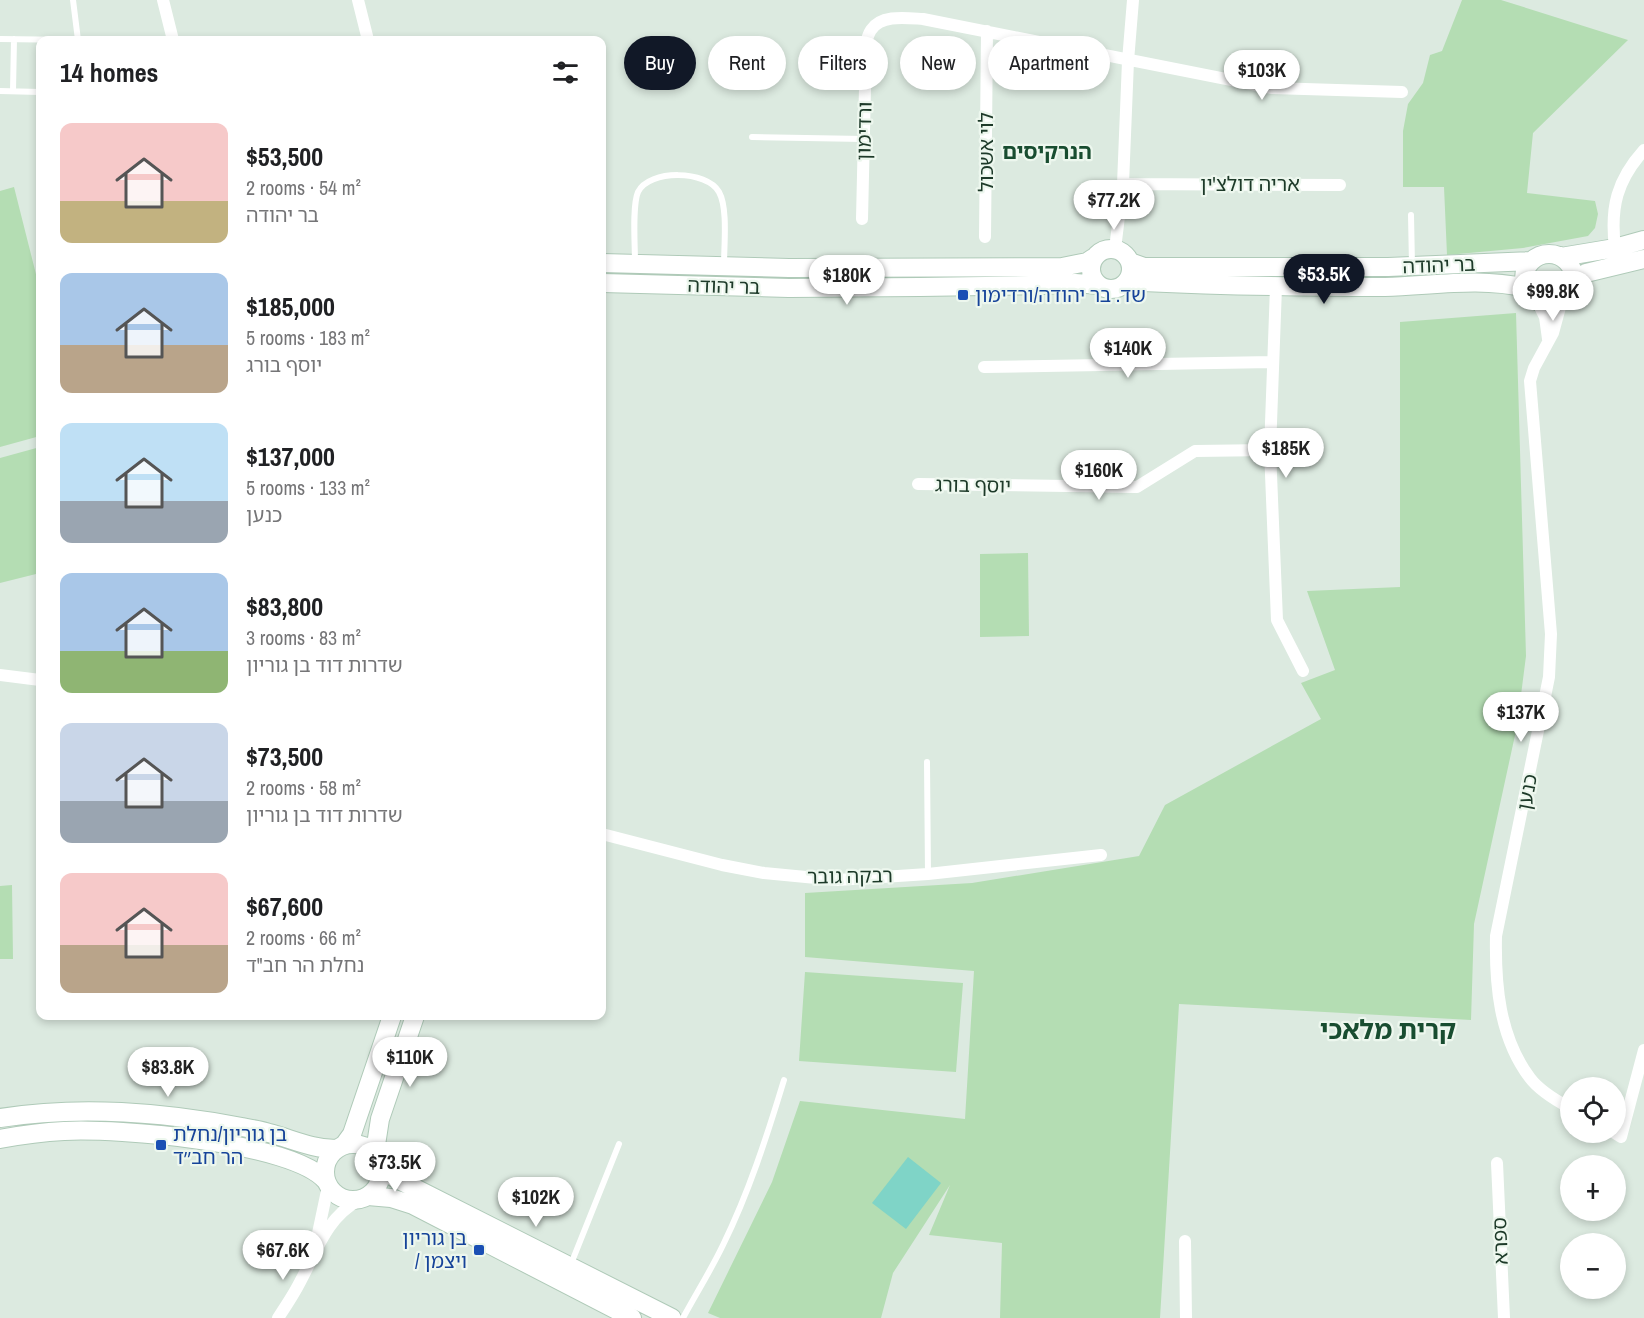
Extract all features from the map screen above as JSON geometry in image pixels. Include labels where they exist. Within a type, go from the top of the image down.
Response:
[{"type":"street","points":[[163,0],[172,36]]},
{"type":"street","points":[[358,0],[367,36]]},
{"type":"street","points":[[1115,249],[1123,184],[1133,0]]},
{"type":"street","name":"ורדימון","points":[[862,219],[866,44],[872,28],[885,20],[903,17],[987,31]]},
{"type":"street","points":[[987,31],[1272,88],[1402,92]]},
{"type":"street","name":"לוי אשכול","points":[[985,237],[987,31]]},
{"type":"street","points":[[1615,248],[1613,222],[1617,192],[1630,166],[1644,150]]},
{"type":"street","name":"אריה דולצ'ין","points":[[1123,184],[1340,185]]},
{"type":"street","points":[[1548,343],[1547,324],[1531,295],[1525,274],[1532,261],[1546,254],[1561,257],[1615,248],[1644,240]]},
{"type":"street","points":[[1115,249],[1124,254],[1130,262],[1130,274],[1124,284],[1111,289],[1099,285],[1092,276],[1091,264],[1093,258],[1103,250],[1115,249]]},
{"type":"street","points":[[1561,257],[1572,269],[1574,285]]},
{"type":"street","name":"בר יהודה","points":[[606,263],[789,268],[1062,267],[1087,262],[1093,258]]},
{"type":"street","points":[[1531,295],[1550,304],[1568,296],[1579,278],[1586,273],[1644,259]]},
{"type":"street","name":"בר יהודה","points":[[1130,262],[1144,267],[1169,267],[1412,266],[1532,261]]},
{"type":"street","name":"בר יהודה","points":[[1124,284],[1143,282],[1276,287],[1389,287],[1491,282],[1531,295]]},
{"type":"street","name":"בר יהודה","points":[[606,283],[920,288],[1075,283],[1099,285]]},
{"type":"street","points":[[1276,287],[1270,450],[1277,620],[1303,671]]},
{"type":"street","name":"כנען","points":[[1560,1101],[1530,1079],[1514,1051],[1503,1020],[1495,976],[1496,936],[1549,677],[1551,634],[1530,381],[1557,322],[1562,300]]},
{"type":"street","points":[[984,367],[1272,362]]},
{"type":"street","name":"יוסף בורג","points":[[918,484],[1137,487],[1194,451],[1270,450]]},
{"type":"street","points":[[0,675],[36,680]]},
{"type":"street","name":"רבקה גובר","points":[[606,835],[722,865],[764,873],[837,880],[928,874],[1101,855]]},
{"type":"street","points":[[313,1257],[327,1183],[324,1174],[327,1160],[352,1134],[391,1020]]},
{"type":"street","points":[[278,1318],[300,1282],[323,1235],[336,1217],[346,1207],[364,1198],[379,1185],[380,1164],[376,1145],[380,1119],[414,1020]]},
{"type":"street","points":[[1626,1107],[1644,1050]]},
{"type":"street","points":[[0,1118],[63,1111],[154,1114],[269,1132],[307,1146],[360,1145],[374,1152],[380,1164],[395,1178],[567,1274],[632,1318]]},
{"type":"street","points":[[0,1138],[64,1131],[102,1131],[200,1140],[264,1152],[303,1164],[318,1173],[333,1193],[341,1198],[350,1201],[364,1198],[391,1198],[413,1205],[672,1318]]},
{"type":"street","name":"ספרא","points":[[1497,1163],[1503,1318]]},
{"type":"street","points":[[1185,1241],[1186,1318]]},
{"type":"lane","points":[[73,0],[78,36]]},
{"type":"lane","points":[[0,39],[36,39]]},
{"type":"lane","points":[[13,91],[14,39]]},
{"type":"lane","points":[[0,91],[36,92]]},
{"type":"lane","points":[[752,137],[864,139]]},
{"type":"lane","points":[[635,264],[638,193],[654,178],[699,177],[711,182],[719,191],[723,204],[724,266],[719,286]]},
{"type":"lane","points":[[1411,215],[1412,266]]},
{"type":"lane","points":[[927,762],[928,874]]},
{"type":"lane","points":[[683,1318],[723,1245],[768,1134],[784,1080]]},
{"type":"lane","points":[[567,1274],[619,1144]]},
{"type":"green space","points":[[1462,0],[1501,0],[1628,40],[1533,133],[1527,193],[1595,201],[1598,214],[1595,228],[1588,236],[1523,248],[1447,255],[1444,187],[1403,187],[1403,131],[1408,104],[1423,83],[1430,55],[1442,51]]},
{"type":"green space","points":[[14,187],[36,274],[36,437],[0,447],[0,191]]},
{"type":"green space","points":[[1516,313],[1526,656],[1517,726],[1474,924],[1471,1020],[1179,1004],[1160,1318],[1000,1318],[1002,1243],[929,1235],[950,1185],[893,1273],[881,1318],[720,1318],[708,1313],[772,1182],[800,1101],[965,1119],[974,971],[805,957],[805,893],[972,883],[1139,856],[1165,805],[1321,719],[1301,683],[1335,670],[1307,591],[1400,587],[1400,322]]},
{"type":"green space","points":[[36,448],[36,574],[0,583],[0,458]]},
{"type":"green space","points":[[1028,553],[1029,636],[980,637],[980,554]]},
{"type":"green space","points":[[12,885],[13,959],[0,959],[0,886]]},
{"type":"green space","points":[[805,972],[963,983],[956,1072],[799,1061]]},
{"type":"water","points":[[908,1157],[941,1183],[906,1229],[872,1203]]},
{"type":"place","name":"שד. בר יהודה/ורדימון","points":[[963,295]]},
{"type":"place","name":"בן גוריון/נחלת הר חב״ד","points":[[161,1145]]},
{"type":"place","name":"בן גוריון / ויצמן","points":[[479,1250]]},
{"type":"district","name":"הנרקיסים","points":[[1047,152]]},
{"type":"district","name":"קרית מלאכי","points":[[1388,1030]]}]
